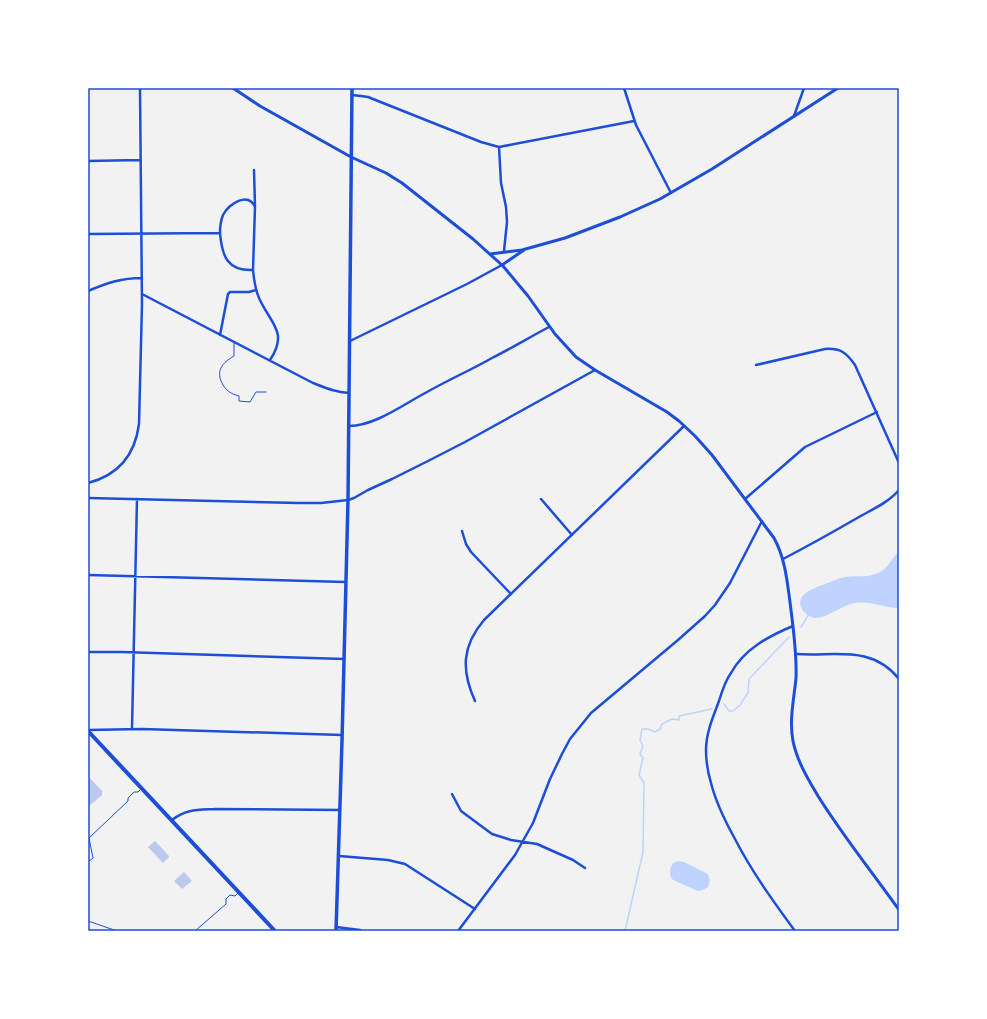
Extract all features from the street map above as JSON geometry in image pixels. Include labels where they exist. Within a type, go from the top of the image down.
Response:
[{"type":"main road","points":[[336,929],[348,500],[352,88]]},
{"type":"main road","points":[[88,730],[237,894],[275,931]]},
{"type":"street","points":[[88,483],[104,478],[118,468],[132,450],[138,435],[140,407],[142,294],[140,88]]},
{"type":"street","points":[[232,88],[260,106],[351,157],[386,173],[402,183],[473,239],[502,265],[528,296],[559,339],[576,357],[595,370],[667,412],[695,436],[712,455],[762,521],[777,544],[783,559],[796,654],[791,730],[793,742],[799,759],[811,784],[828,811],[899,910]]},
{"type":"street","points":[[624,88],[634,121],[671,193]]},
{"type":"street","points":[[794,116],[804,88]]},
{"type":"street","points":[[490,254],[525,249],[565,238],[627,214],[671,193],[714,168],[838,88]]},
{"type":"street","points":[[352,95],[368,97],[481,142],[499,147],[634,121]]},
{"type":"street","points":[[499,147],[501,183],[506,207],[507,222],[504,252]]},
{"type":"street","points":[[88,161],[140,160]]},
{"type":"street","points":[[254,170],[255,207],[253,270],[256,290],[260,300],[275,325],[278,339],[276,352],[270,360]]},
{"type":"street","points":[[253,270],[240,269],[229,262],[223,254],[221,248],[220,234],[222,216],[230,205],[245,199],[251,201],[255,207]]},
{"type":"street","points":[[88,234],[220,234]]},
{"type":"street","points":[[349,341],[467,284],[502,265],[525,249]]},
{"type":"street","points":[[88,291],[103,284],[122,279],[142,278]]},
{"type":"street","points":[[220,335],[228,294],[230,292],[250,292],[256,290]]},
{"type":"street","points":[[142,294],[313,383],[329,390],[349,393]]},
{"type":"street","points":[[348,426],[363,425],[377,420],[428,391],[493,358],[549,326]]},
{"type":"street","points":[[756,365],[830,348],[847,354],[855,365],[899,462]]},
{"type":"street","points":[[88,498],[299,503],[321,503],[348,500],[428,461],[595,370]]},
{"type":"street","points":[[745,499],[805,447],[877,412]]},
{"type":"street","points":[[476,701],[469,685],[465,668],[466,654],[473,635],[484,620],[684,426]]},
{"type":"street","points":[[783,559],[880,505],[899,490]]},
{"type":"street","points":[[132,729],[137,499]]},
{"type":"street","points":[[541,500],[572,534]]},
{"type":"street","points":[[458,931],[515,855],[533,822],[550,780],[570,739],[592,713],[705,616],[715,605],[730,583],[762,521]]},
{"type":"street","points":[[462,531],[466,544],[471,552],[511,594]]},
{"type":"street","points":[[88,575],[345,582]]},
{"type":"street","points":[[793,626],[777,633],[757,645],[744,654],[736,664],[727,680],[712,720],[708,733],[706,750],[707,766],[717,805],[756,877],[795,931]]},
{"type":"street","points":[[88,652],[133,652],[344,659]]},
{"type":"street","points":[[796,654],[854,654],[864,656],[883,664],[899,679]]},
{"type":"street","points":[[88,730],[132,729],[342,735]]},
{"type":"street","points":[[452,794],[461,811],[492,834],[511,840],[538,844],[573,860],[585,868]]},
{"type":"street","points":[[172,821],[184,812],[195,810],[340,810]]},
{"type":"street","points":[[339,856],[388,860],[405,864],[475,910]]},
{"type":"street","points":[[336,929],[362,931]]},
{"type":"lane","points":[[234,342],[234,356],[223,364],[219,371],[219,377],[226,390],[239,396],[238,401],[250,402],[256,392],[266,392]]},
{"type":"lane","points":[[88,862],[93,858],[89,838],[128,801],[128,798],[134,792],[138,792],[142,788]]},
{"type":"lane","points":[[195,931],[226,904],[226,899],[230,895],[237,894]]},
{"type":"lane","points":[[88,921],[117,931]]},
{"type":"water","points":[[899,551],[899,608],[869,603],[857,603],[851,604],[819,618],[814,618],[807,615],[802,609],[800,604],[801,599],[807,592],[837,579],[849,576],[868,576],[879,572],[886,568]]},
{"type":"water","points":[[678,861],[684,862],[708,874],[710,880],[708,887],[698,891],[673,880],[670,876],[670,869],[673,863]]},
{"type":"building","points":[[88,776],[102,790],[102,796],[88,807]]},
{"type":"building","points":[[155,841],[169,856],[163,863],[148,847]]},
{"type":"building","points":[[184,872],[192,881],[182,889],[174,881]]},
{"type":"waterway","points":[[801,627],[809,614]]},
{"type":"waterway","points":[[724,704],[729,711],[733,711],[740,705],[748,693],[749,679],[789,637]]},
{"type":"waterway","points":[[625,931],[643,852],[644,783],[639,775],[643,758],[640,754],[643,746],[640,740],[642,729],[648,729],[655,732],[660,729],[662,724],[672,719],[679,720],[679,716],[712,709]]}]
